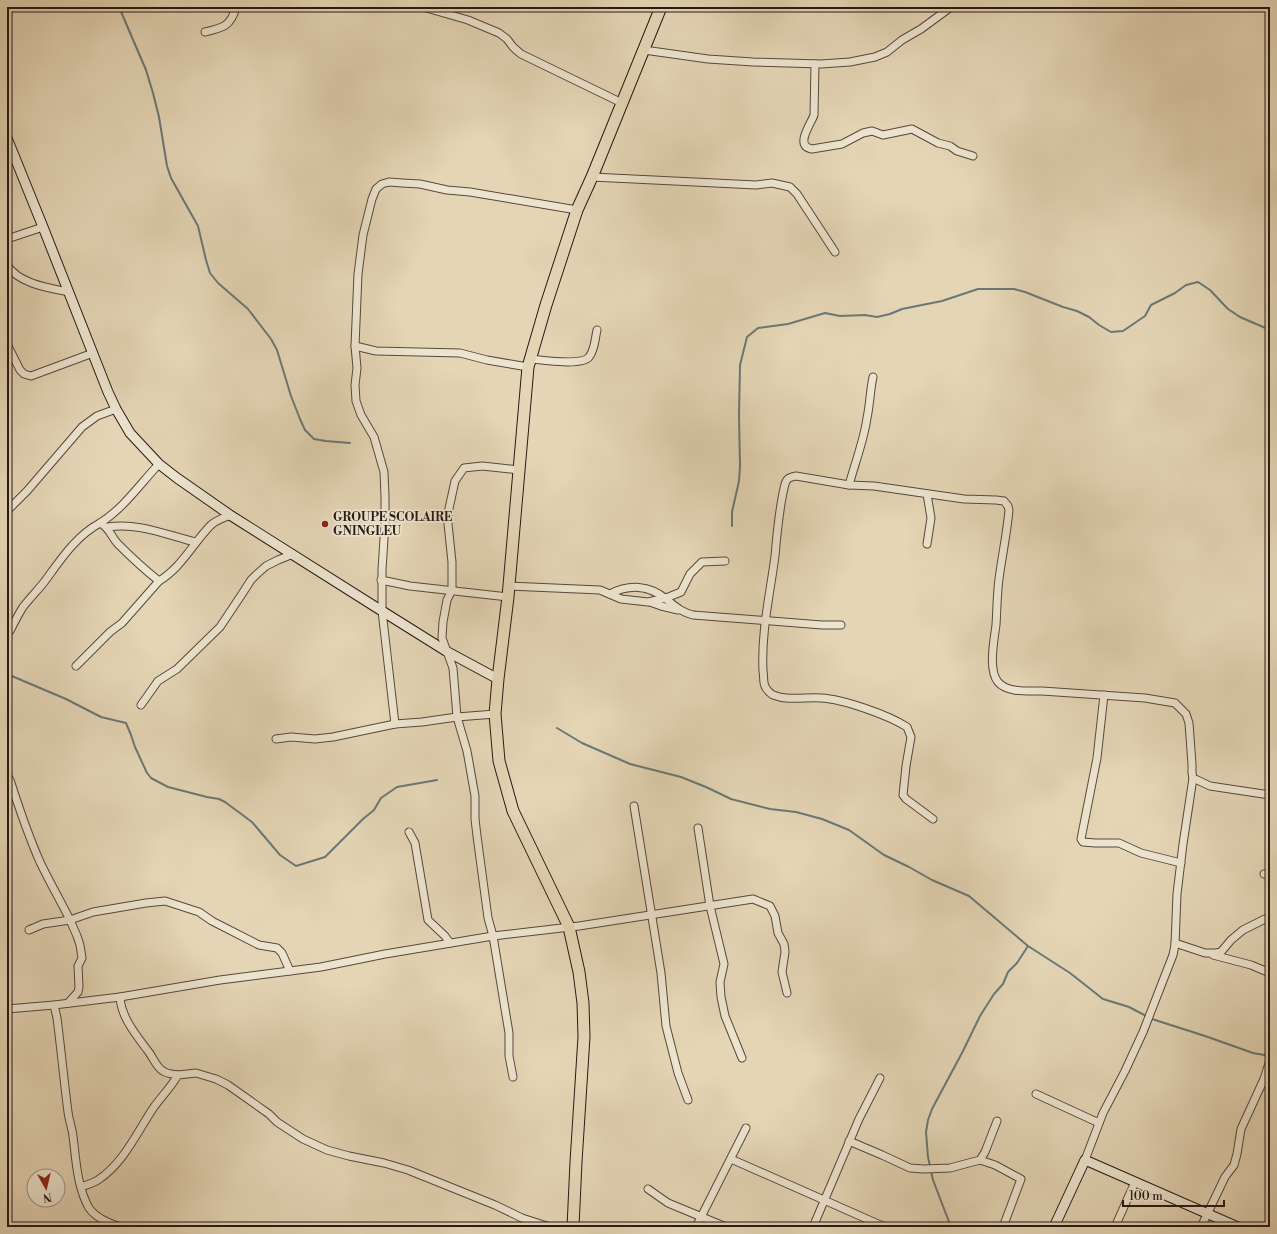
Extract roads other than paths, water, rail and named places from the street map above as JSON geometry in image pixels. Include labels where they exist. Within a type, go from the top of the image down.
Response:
[{"type":"main road","points":[[573,1227],[584,1037],[583,1003],[579,972],[569,926],[513,811],[499,761],[495,714],[530,363],[546,305],[577,210],[592,177],[661,7]]},
{"type":"street","points":[[205,32],[224,27],[234,16],[236,7]]},
{"type":"street","points":[[423,7],[468,20],[499,33],[508,39],[522,54],[622,103]]},
{"type":"street","points":[[644,50],[708,59],[815,64],[850,62],[875,57],[887,52],[950,7]]},
{"type":"street","points":[[815,64],[814,115],[807,128],[803,141],[808,149],[842,144],[863,133],[872,131],[883,135],[912,129],[938,143],[950,146],[973,156]]},
{"type":"street","points":[[7,138],[116,409],[130,433],[159,464],[230,514],[446,651],[498,679]]},
{"type":"street","points":[[592,177],[756,185],[772,183],[790,187],[835,252]]},
{"type":"street","points":[[395,724],[382,611],[381,580],[385,523],[384,472],[374,437],[361,415],[356,401],[355,385],[357,368],[355,346],[358,274],[363,235],[372,199],[376,189],[382,184],[389,182],[420,184],[446,190],[470,192],[577,210]]},
{"type":"street","points":[[7,239],[43,227]]},
{"type":"street","points":[[7,265],[11,271],[27,281],[69,292]]},
{"type":"street","points":[[355,346],[376,351],[460,353],[487,360],[530,363],[561,362],[586,360],[590,357],[597,330]]},
{"type":"street","points":[[7,344],[20,370],[24,374],[31,376],[94,353]]},
{"type":"street","points":[[849,484],[868,418],[869,396],[874,377]]},
{"type":"street","points":[[7,511],[82,427],[97,416],[116,409]]},
{"type":"street","points":[[10,631],[24,606],[61,558],[92,527],[111,516],[120,508],[159,464]]},
{"type":"street","points":[[513,1076],[509,1032],[493,936],[488,918],[475,819],[475,796],[467,751],[457,717],[453,668],[442,638],[442,627],[447,600],[452,590],[452,562],[448,513],[455,481],[464,468],[482,466],[519,470]]},
{"type":"street","points":[[933,819],[906,799],[903,795],[911,737],[907,727],[879,714],[832,699],[794,699],[779,697],[771,694],[764,686],[763,660],[765,621],[775,556],[781,501],[786,480],[790,476],[964,499],[1004,501],[1008,506],[1009,515],[998,589],[993,655],[993,668],[998,683],[1009,689],[1025,691],[1145,698],[1175,704],[1186,714],[1189,723],[1193,778],[1177,894],[1175,943],[1173,955],[1140,1038],[1099,1123],[1085,1160],[1054,1227]]},
{"type":"street","points":[[927,494],[931,518],[927,544]]},
{"type":"street","points":[[76,666],[110,632],[122,623],[159,580],[165,577],[176,567],[195,542],[212,524],[230,514]]},
{"type":"street","points":[[100,523],[108,527],[123,526],[142,528],[195,542]]},
{"type":"street","points":[[108,527],[117,543],[132,558],[159,580]]},
{"type":"street","points":[[141,705],[158,681],[177,669],[220,627],[251,580],[256,575],[266,566],[293,554]]},
{"type":"street","points":[[648,602],[666,598],[681,592],[690,574],[702,562],[725,561]]},
{"type":"street","points":[[381,580],[410,586],[452,590],[508,591],[593,589],[600,590],[621,599],[648,602],[679,610],[693,616],[841,625]]},
{"type":"street","points":[[610,594],[619,589],[635,587],[655,592],[666,598],[679,610]]},
{"type":"street","points":[[1104,695],[1097,758],[1082,839],[1084,842],[1119,843],[1141,852],[1181,863]]},
{"type":"street","points":[[276,739],[291,737],[333,737],[395,724],[495,714]]},
{"type":"street","points":[[7,775],[36,852],[79,941],[82,958],[78,966],[79,987],[78,992],[68,1003]]},
{"type":"street","points":[[1193,778],[1210,786],[1270,795]]},
{"type":"street","points":[[634,806],[661,972],[666,1026],[678,1073],[688,1100]]},
{"type":"street","points":[[698,828],[710,906],[724,964],[720,982],[721,997],[725,1016],[742,1058]]},
{"type":"street","points":[[409,832],[415,843],[428,920],[437,927],[450,943]]},
{"type":"street","points":[[7,1009],[54,1005],[220,980],[321,967],[385,954],[493,936],[579,926],[753,899],[770,906],[775,916],[778,932],[784,944],[785,959],[782,972],[787,993]]},
{"type":"street","points":[[29,930],[42,924],[70,920],[93,912],[165,901],[200,912],[259,945],[277,948],[282,953],[290,971]]},
{"type":"street","points":[[1211,954],[1221,952],[1231,940],[1243,930],[1265,919]]},
{"type":"street","points":[[1175,943],[1250,965],[1270,973]]},
{"type":"street","points":[[120,996],[120,1001],[128,1020],[140,1041],[162,1071],[178,1075],[196,1073],[216,1078],[228,1085],[296,1135],[327,1150],[408,1170],[495,1205],[522,1218],[550,1227]]},
{"type":"street","points":[[54,1005],[57,1018],[68,1113],[83,1196],[90,1209],[96,1215],[106,1222],[120,1227]]},
{"type":"street","points":[[1201,1227],[1225,1177],[1234,1165],[1241,1129],[1264,1079],[1270,1060]]},
{"type":"street","points":[[81,1187],[97,1181],[115,1166],[123,1156],[154,1106],[178,1075]]},
{"type":"street","points":[[813,1227],[859,1119],[880,1078]]},
{"type":"street","points":[[1036,1094],[1099,1123]]},
{"type":"street","points":[[980,1160],[985,1152],[997,1121]]},
{"type":"street","points":[[696,1227],[746,1128]]},
{"type":"street","points":[[849,1142],[910,1168],[950,1168],[980,1160],[1021,1179],[1003,1227]]},
{"type":"street","points":[[731,1159],[885,1227]]},
{"type":"street","points":[[1085,1160],[1238,1227]]},
{"type":"street","points":[[1115,1227],[1135,1182]]},
{"type":"street","points":[[648,1189],[668,1203],[726,1227]]},
{"type":"waterway","points":[[119,7],[146,70],[153,93],[159,117],[167,166],[171,178],[198,226],[210,273],[218,283],[248,309],[271,339],[277,350],[291,396],[305,430],[314,439],[350,443]]},
{"type":"waterway","points":[[732,526],[732,512],[739,481],[740,466],[740,365],[747,337],[758,328],[788,324],[825,313],[840,316],[865,315],[877,317],[902,309],[942,301],[978,289],[1014,289],[1077,311],[1089,317],[1111,332],[1123,331],[1145,316],[1151,305],[1175,293],[1186,285],[1198,282],[1210,290],[1228,309],[1240,317],[1270,330]]},
{"type":"waterway","points":[[7,674],[66,699],[101,717],[126,723],[135,747],[147,773],[151,778],[168,787],[219,799],[225,802],[252,822],[280,855],[296,866],[325,857],[374,810],[381,798],[397,787],[437,780]]},
{"type":"waterway","points":[[557,728],[582,743],[630,764],[681,777],[731,799],[770,809],[796,812],[822,819],[849,830],[884,855],[932,880],[969,896],[1028,946],[1070,973],[1103,999],[1129,1007],[1152,1019],[1253,1053],[1270,1056]]},
{"type":"waterway","points":[[951,1227],[933,1180],[928,1157],[926,1132],[928,1120],[932,1109],[980,1016],[994,994],[1003,984],[1008,972],[1017,963],[1028,946]]},
{"type":"place","name":"GROUPE SCOLAIRE GNINGLEU","points":[[325,524]]}]
